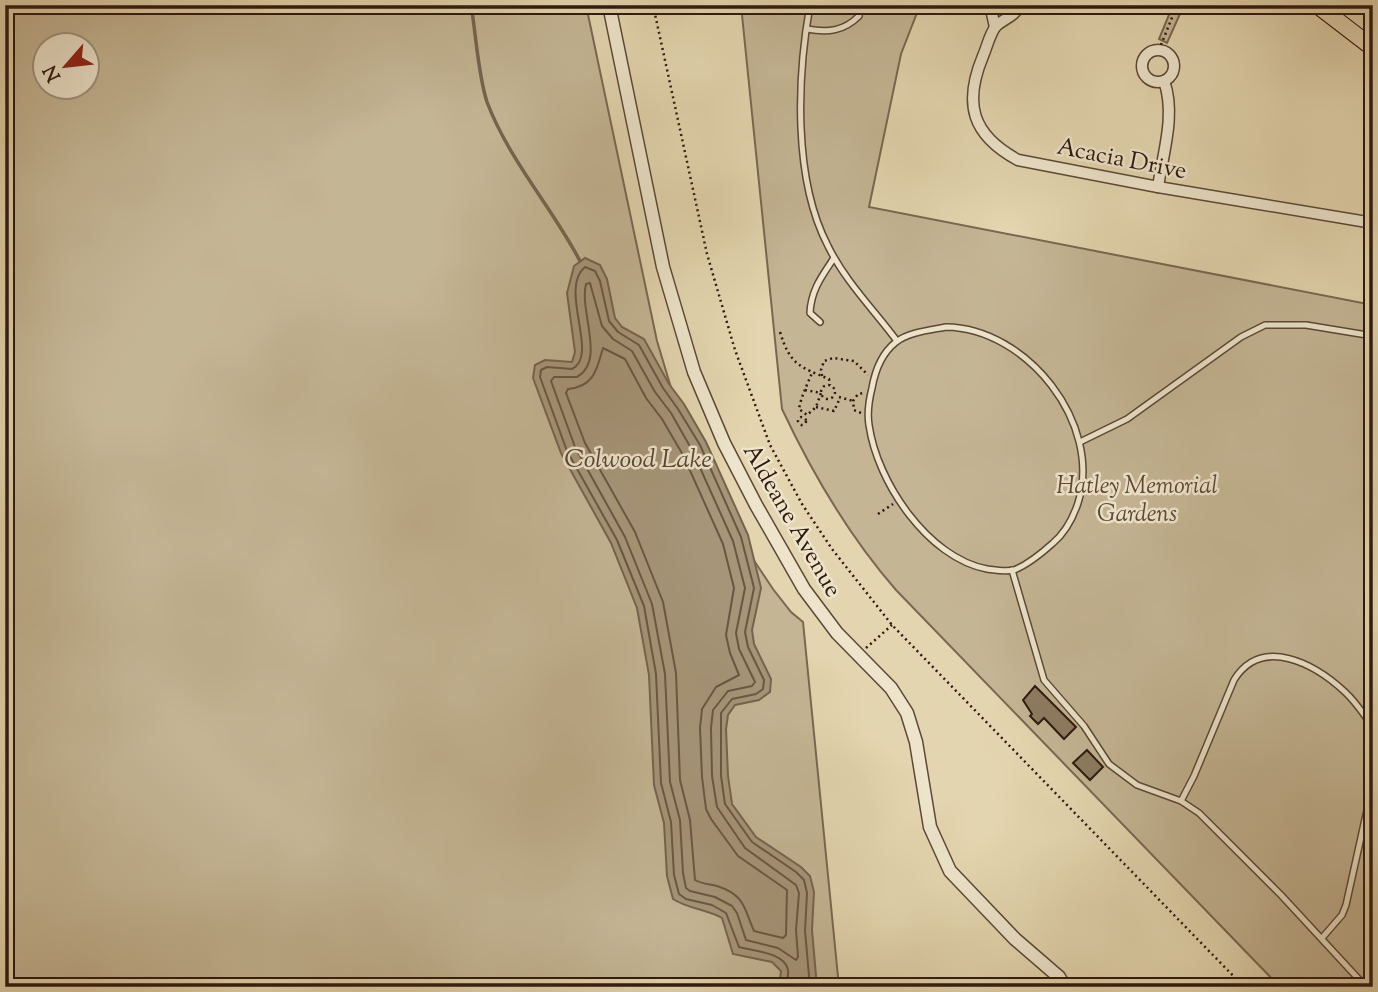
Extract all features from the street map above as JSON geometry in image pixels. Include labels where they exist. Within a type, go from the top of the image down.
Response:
[{"type":"main road","points":[[1317,5],[1373,48]]},
{"type":"street","name":"Aldeane Avenue","points":[[609,5],[657,240],[677,319],[694,372],[724,443],[755,505],[804,589],[858,655],[891,688],[907,713],[916,741],[930,827],[950,872],[1058,984]]},
{"type":"street","points":[[990,5],[995,27]]},
{"type":"street","name":"Acacia Drive","points":[[1020,5],[1013,16],[995,27],[973,86],[974,110],[981,131],[998,149],[1018,160],[1158,187],[1373,223]]},
{"type":"street","points":[[1159,50],[1166,52],[1174,63],[1173,71],[1164,81],[1150,79],[1142,68],[1146,55],[1159,50]]},
{"type":"street","points":[[1158,187],[1168,120],[1169,95],[1164,81]]},
{"type":"lane","points":[[810,5],[801,109],[805,169],[819,226],[834,258],[897,341]]},
{"type":"lane","points":[[807,29],[826,33],[847,26],[859,16],[860,5]]},
{"type":"lane","points":[[820,323],[810,313],[811,299],[815,287],[834,258]]},
{"type":"lane","points":[[1080,442],[1127,419],[1241,337],[1265,325],[1306,324],[1373,335]]},
{"type":"lane","points":[[946,327],[961,327],[991,335],[1021,356],[1052,387],[1073,422],[1080,442],[1083,460],[1081,493],[1069,524],[1060,537],[1048,548],[1012,570],[974,566],[955,558],[933,540],[912,519],[899,500],[872,441],[868,413],[873,378],[886,353],[897,341],[916,333],[946,327]]},
{"type":"lane","points":[[1012,570],[1039,663],[1049,686],[1084,726],[1109,764],[1137,785],[1181,801],[1216,828],[1366,987]]},
{"type":"lane","points":[[1181,801],[1240,669],[1262,656],[1276,655],[1320,673],[1347,694],[1373,727]]},
{"type":"lane","points":[[1322,938],[1342,915],[1346,905],[1373,783]]},
{"type":"path","points":[[653,5],[707,254],[735,350],[770,445],[802,504],[824,538],[892,625],[1244,987]]},
{"type":"path","points":[[1159,50],[1177,5]]},
{"type":"path","points":[[780,332],[788,353],[801,367],[829,379],[830,385],[835,389],[835,395]]},
{"type":"path","points":[[822,376],[824,361],[833,358],[854,361],[873,378]]},
{"type":"path","points":[[811,373],[799,409],[803,416],[816,407],[825,386],[830,385]]},
{"type":"path","points":[[805,390],[821,393],[827,399],[835,395]]},
{"type":"path","points":[[835,395],[853,401]]},
{"type":"path","points":[[816,407],[834,411],[840,398]]},
{"type":"path","points":[[878,514],[899,500]]},
{"type":"path","points":[[858,655],[892,625]]},
{"type":"green space","points":[[5,5],[586,5],[657,341],[678,411],[737,535],[773,589],[791,612],[803,622],[839,987],[5,987]]},
{"type":"green space","name":"Hatley Memorial Gardens","points":[[741,5],[920,5],[901,54],[869,207],[1373,305],[1373,987],[1280,987],[896,590],[862,548],[833,504],[782,409]]},
{"type":"green space","points":[[1173,5],[1184,5],[1167,43],[1159,39]]},
{"type":"water","name":"Colwood Lake","points":[[585,258],[600,265],[607,279],[615,318],[622,327],[644,339],[669,384],[684,404],[706,442],[748,535],[761,588],[752,630],[754,644],[771,679],[770,692],[759,700],[735,705],[728,715],[728,776],[732,804],[756,837],[810,876],[814,892],[812,930],[817,987],[779,987],[781,971],[772,962],[733,954],[722,918],[673,899],[667,876],[664,823],[654,785],[649,675],[637,608],[611,543],[561,453],[533,378],[535,365],[545,360],[572,362],[575,352],[567,293],[574,266]]},
{"type":"building","points":[[1035,686],[1076,727],[1064,739],[1044,718],[1038,724],[1030,716],[1032,714],[1023,700]]},
{"type":"building","points":[[1087,750],[1103,767],[1090,780],[1073,763]]},
{"type":"waterway","points":[[471,5],[479,67],[487,102],[518,163],[580,261]]}]
